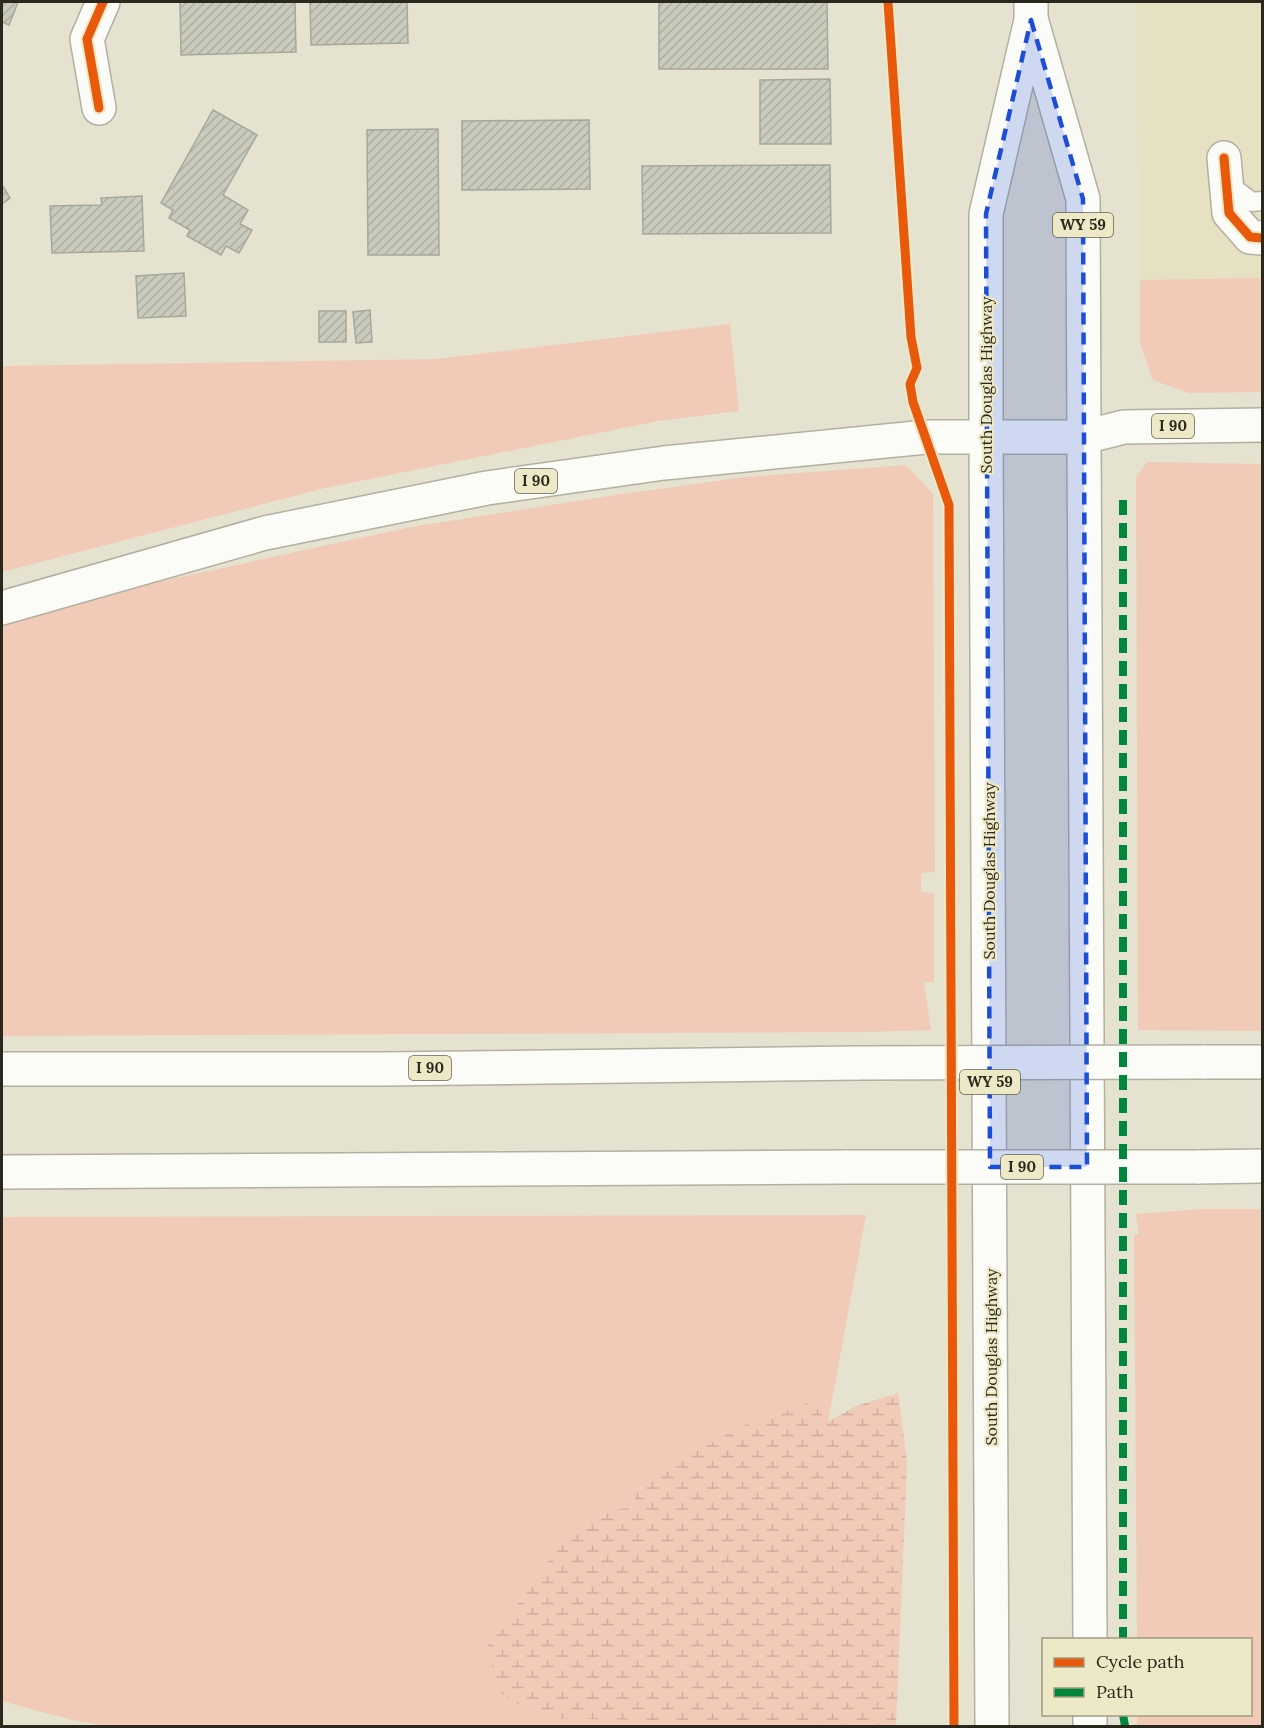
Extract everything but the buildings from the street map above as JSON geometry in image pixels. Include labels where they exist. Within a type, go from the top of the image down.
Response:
[{"type":"main road","points":[[99,108],[87,39],[103,2]]},
{"type":"main road","name":"South Douglas Highway","points":[[1031,11],[1083,199],[1090,1638]]},
{"type":"main road","name":"South Douglas Highway","points":[[992,1726],[986,214],[1031,11]]},
{"type":"main road","points":[[1228,172],[1229,213],[1250,237],[1263,238]]},
{"type":"main road","name":"I 90","points":[[2,609],[265,533],[487,488],[664,463],[926,437],[1084,437],[1124,427],[1263,425]]},
{"type":"main road","name":"I 90","points":[[2,1069],[383,1069],[858,1063],[1263,1062]]},
{"type":"main road","name":"I 90","points":[[2,1172],[1263,1166]]},
{"type":"lane","points":[[1228,172],[1259,204]]},
{"type":"highlighted area","points":[[1031,20],[1083,199],[1087,1167],[990,1167],[986,214]]},
{"type":"shaded area","points":[[1136,2],[1262,2],[1262,278],[1140,280]]},
{"type":"green space","points":[[1262,278],[1262,392],[1188,393],[1153,380],[1140,343],[1140,280]]},
{"type":"green space","points":[[730,324],[739,411],[658,421],[325,488],[2,572],[2,366],[436,359]]},
{"type":"green space","points":[[1147,462],[1262,464],[1262,1031],[1138,1030],[1136,478]]},
{"type":"green space","points":[[906,465],[933,494],[935,872],[921,873],[921,892],[934,893],[934,982],[924,982],[931,1030],[2,1036],[2,626],[93,596],[411,527],[746,477]]},
{"type":"green space","points":[[1203,1209],[1262,1209],[1262,1726],[1137,1726],[1137,1716],[1252,1716],[1252,1638],[1137,1638],[1134,1235],[1139,1234],[1136,1214]]},
{"type":"green space","points":[[866,1215],[828,1422],[634,1507],[590,1513],[548,1561],[487,1646],[896,1726],[106,1726],[72,1720],[2,1701],[2,1217]]},
{"type":"green space","points":[[898,1393],[907,1462],[896,1725],[539,1718],[498,1692],[487,1646],[548,1561],[590,1513],[634,1507],[638,1484],[742,1426],[812,1402],[828,1422],[856,1406]]},
{"type":"marked path","points":[[1123,500],[1123,1638]]},
{"type":"marked path","points":[[1123,1716],[1125,1726]]},
{"type":"cycle path","points":[[99,108],[87,39],[103,2]]},
{"type":"cycle path","points":[[888,2],[911,337],[917,368],[910,384],[913,402],[949,505],[954,1726]]},
{"type":"cycle path","points":[[1224,158],[1229,213],[1250,237],[1262,238]]}]
